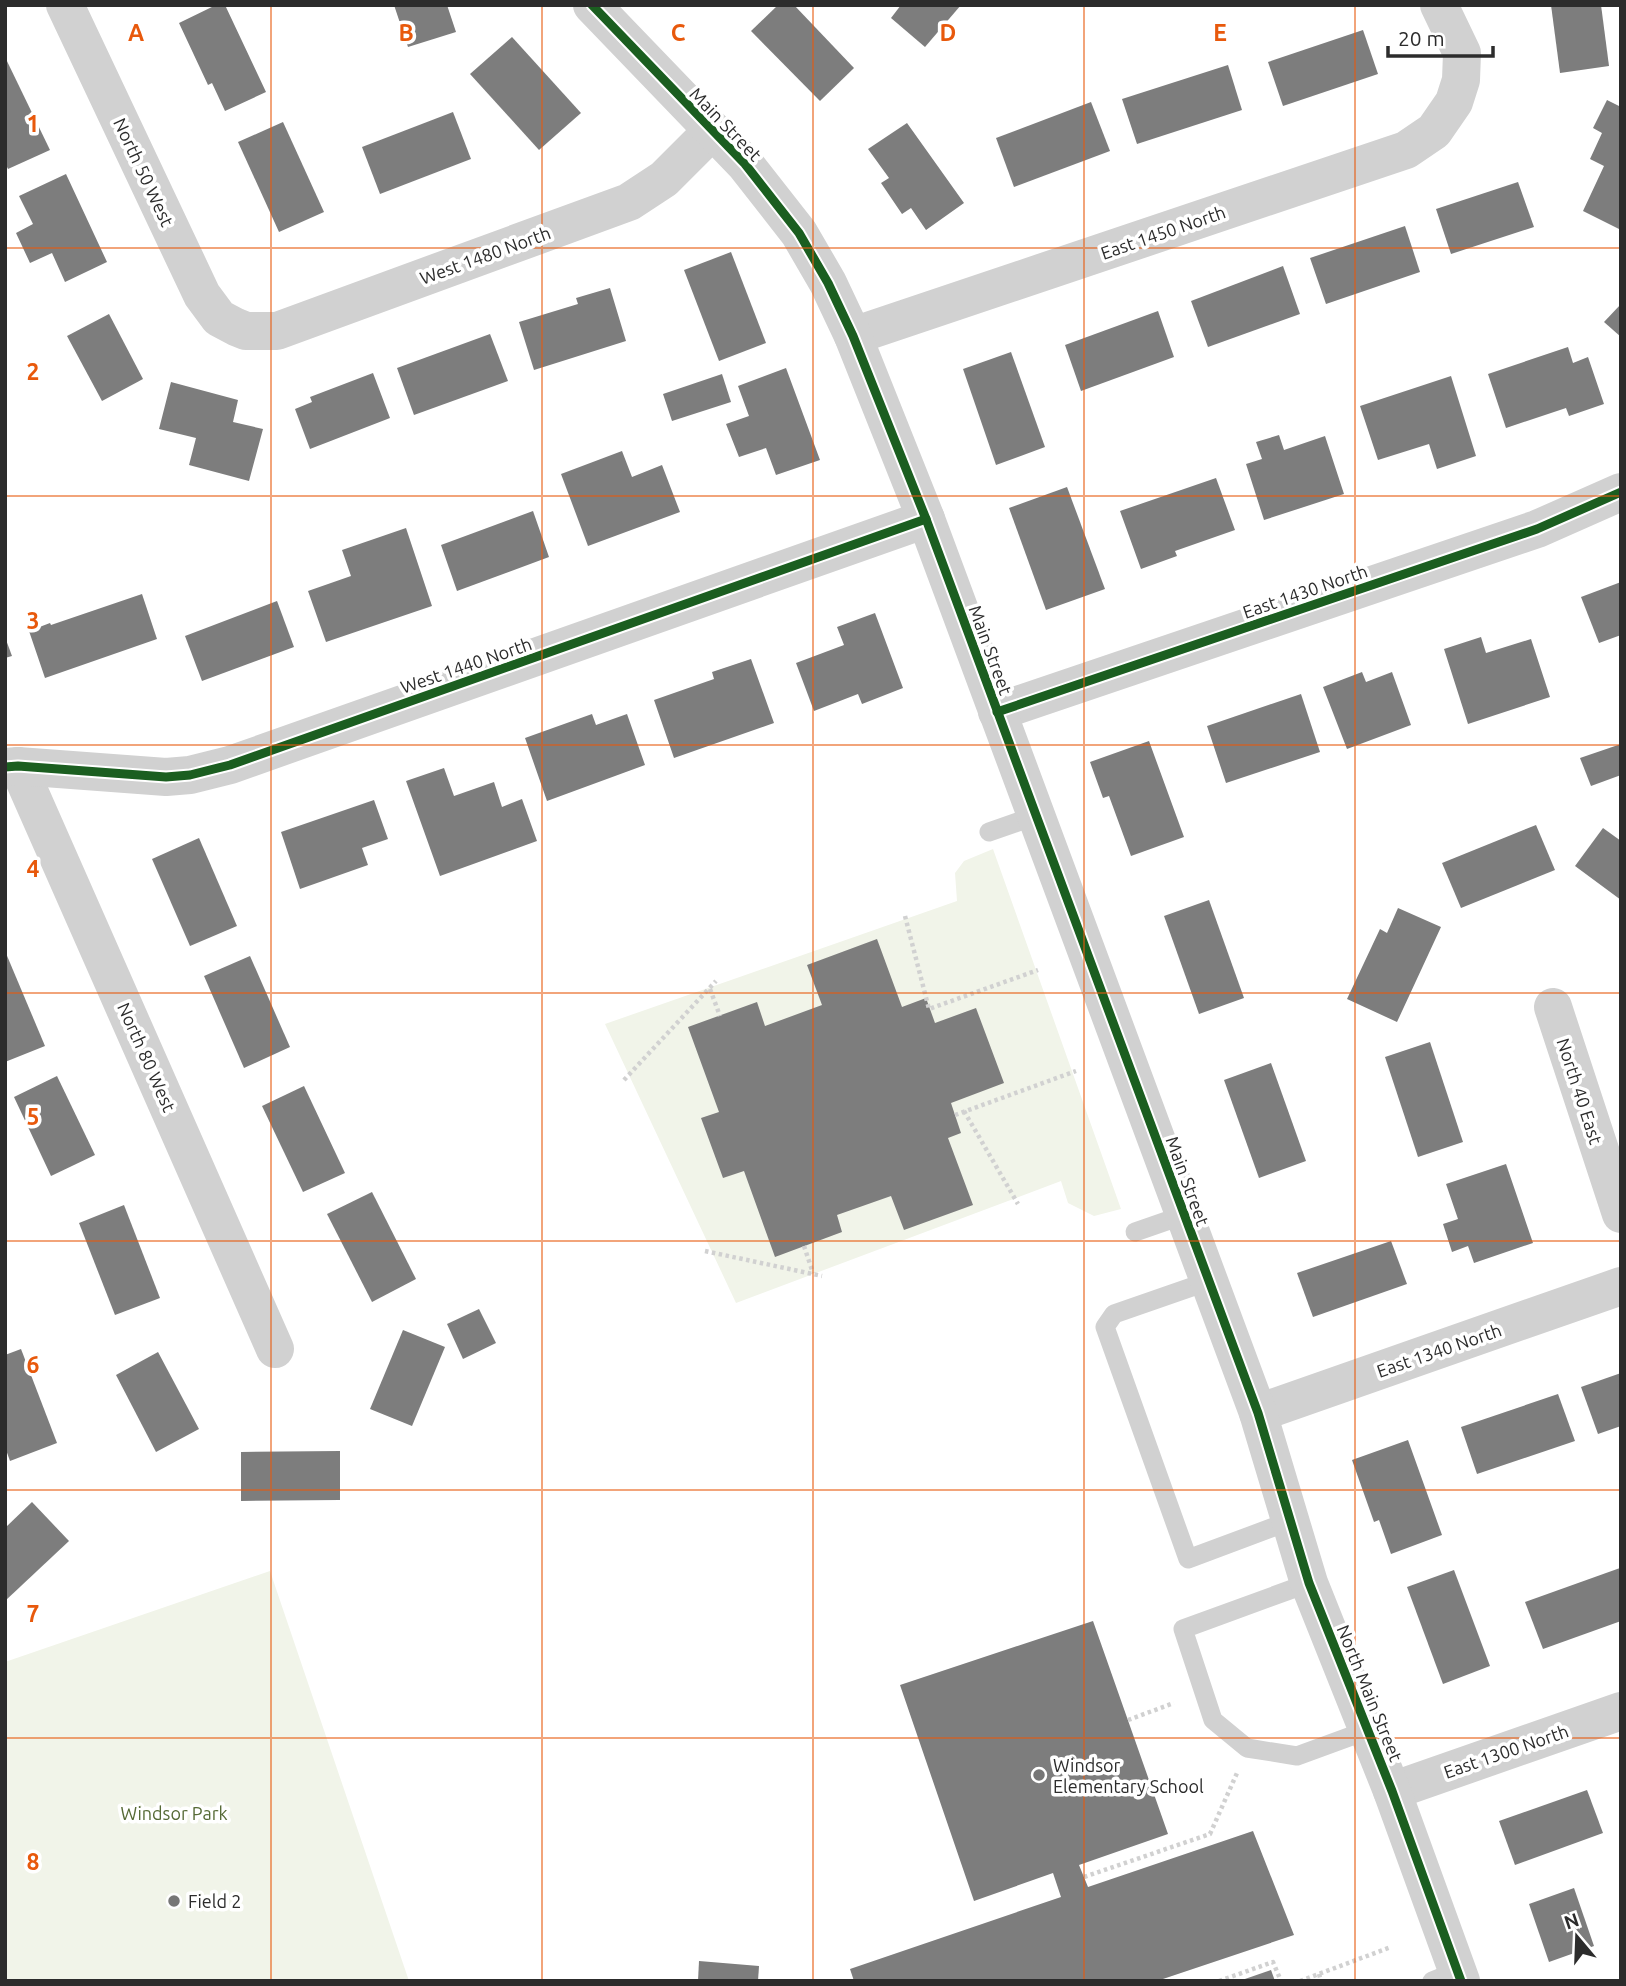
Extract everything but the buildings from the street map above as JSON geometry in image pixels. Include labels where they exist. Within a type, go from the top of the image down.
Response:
[{"type":"street","name":"North 50 West","points":[[65,5],[202,295],[219,318],[236,327]]},
{"type":"street","name":"Main Street","points":[[592,5],[745,164],[799,233],[828,283],[853,336],[926,519],[1258,1413]]},
{"type":"street","name":"East 1450 North","points":[[853,336],[1406,150],[1434,131],[1454,102],[1461,80],[1462,53],[1439,5]]},
{"type":"street","name":"West 1480 North","points":[[236,327],[246,331],[277,331],[629,202],[664,179],[712,131]]},
{"type":"street","name":"East 1430 North","points":[[997,712],[1537,529],[1621,492]]},
{"type":"street","name":"West 1440 North","points":[[12,766],[166,776],[190,775],[230,765],[926,519]]},
{"type":"street","name":"North 80 West","points":[[12,766],[275,1349]]},
{"type":"street","name":"North 40 East","points":[[1553,1007],[1621,1214]]},
{"type":"street","name":"East 1340 North","points":[[1258,1413],[1621,1286]]},
{"type":"street","name":"North Main Street","points":[[1258,1413],[1309,1583],[1392,1791],[1450,1978]]},
{"type":"street","name":"East 1300 North","points":[[1392,1791],[1621,1711]]},
{"type":"lane","points":[[989,832],[1035,816]]},
{"type":"lane","points":[[1135,1232],[1184,1215]]},
{"type":"lane","points":[[1209,1281],[1114,1314],[1105,1327],[1188,1559],[1290,1521]]},
{"type":"lane","points":[[1309,1583],[1182,1629],[1213,1720],[1247,1748],[1297,1756],[1368,1730]]},
{"type":"path","points":[[905,916],[929,1009],[1038,970]]},
{"type":"path","points":[[624,1080],[716,981]]},
{"type":"path","points":[[710,989],[720,1016]]},
{"type":"path","points":[[955,1115],[1076,1071]]},
{"type":"path","points":[[964,1111],[1018,1204]]},
{"type":"path","points":[[804,1246],[814,1274]]},
{"type":"path","points":[[705,1251],[822,1276]]},
{"type":"path","points":[[1128,1720],[1174,1703]]},
{"type":"path","points":[[1084,1877],[1210,1834],[1238,1773]]},
{"type":"path","points":[[1300,1981],[1391,1947]]},
{"type":"path","points":[[1219,1981],[1273,1962],[1281,1981]]},
{"type":"path","points":[[1319,1974],[1321,1981]]},
{"type":"green space","points":[[993,849],[1121,1209],[1094,1216],[1068,1203],[1061,1181],[736,1303],[605,1024],[957,901],[955,873],[964,861]]},
{"type":"green space","name":"Windsor Park","points":[[270,1571],[409,1981],[5,1981],[5,1662]]},
{"type":"cycle path","points":[[592,5],[745,164],[799,233],[828,283],[853,336],[926,519],[1258,1413],[1309,1583],[1392,1791],[1461,1981]]},
{"type":"cycle path","points":[[997,712],[1537,529],[1621,492]]},
{"type":"cycle path","points":[[5,767],[166,777],[190,775],[230,765],[926,519]]},
{"type":"place","name":"Windsor Elementary School","points":[[1039,1775]]},
{"type":"place","name":"Field 2","points":[[174,1901]]}]
